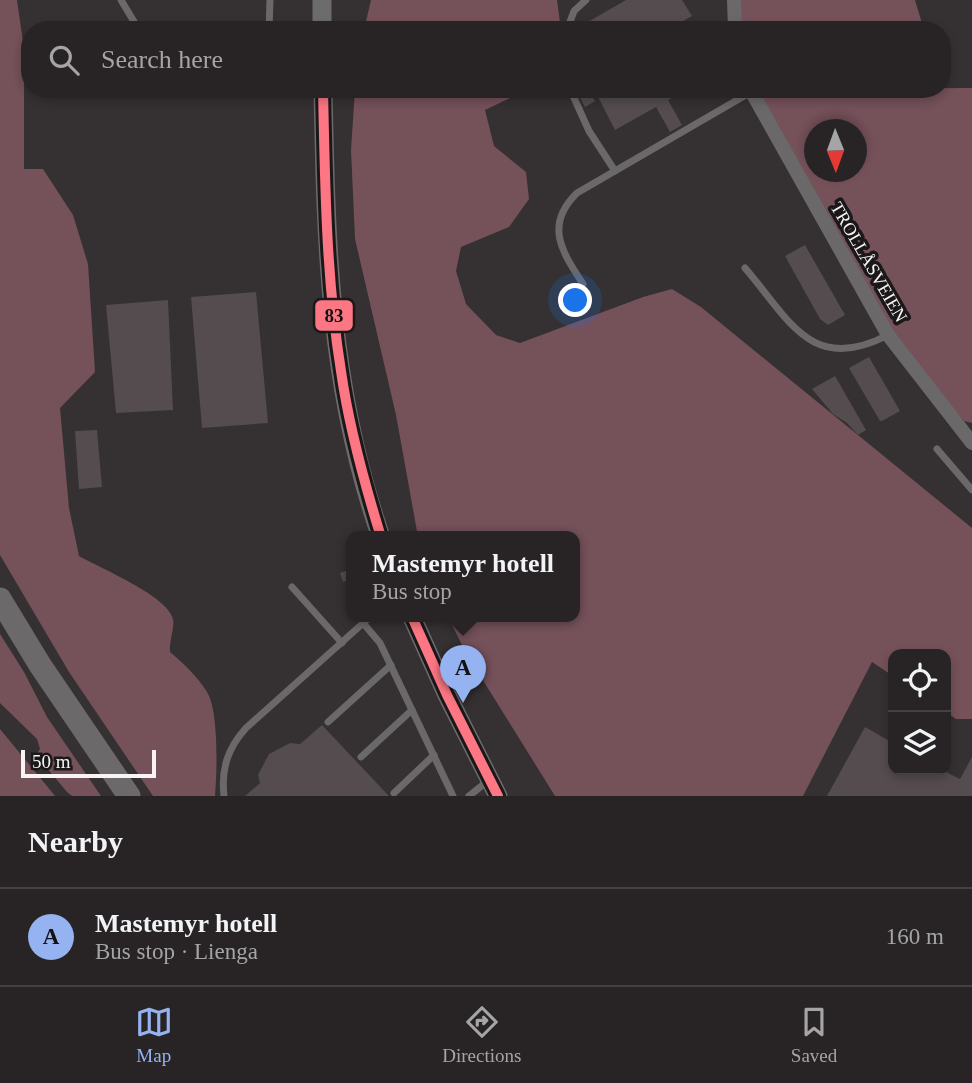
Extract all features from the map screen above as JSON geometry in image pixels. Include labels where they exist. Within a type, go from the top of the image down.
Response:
[{"type":"main road","points":[[0,599],[40,665],[129,796]]},
{"type":"street","points":[[322,0],[322,21]]},
{"type":"street","points":[[734,0],[735,21]]},
{"type":"street","points":[[323,98],[327,243],[334,332],[356,450],[379,531]]},
{"type":"street","name":"TROLLÅSVEIEN","points":[[755,98],[888,335],[967,430],[972,443]]},
{"type":"street","points":[[413,622],[494,788]]},
{"type":"lane","points":[[121,0],[134,21]]},
{"type":"lane","points":[[269,21],[270,0]]},
{"type":"lane","points":[[570,21],[574,11],[586,0]]},
{"type":"lane","points":[[574,98],[589,131],[615,171]]},
{"type":"lane","points":[[583,284],[559,242],[562,213],[577,193],[739,98]]},
{"type":"lane","points":[[744,268],[795,329],[817,344],[838,349],[854,349],[868,346],[888,335]]},
{"type":"lane","points":[[937,449],[972,490]]},
{"type":"lane","points":[[292,587],[342,643]]},
{"type":"lane","points":[[224,796],[223,773],[233,743],[246,728],[363,623],[380,643],[453,796]]},
{"type":"lane","points":[[328,722],[391,665]]},
{"type":"lane","points":[[361,757],[412,710]]},
{"type":"lane","points":[[394,793],[434,755]]},
{"type":"lane","points":[[469,796],[494,788]]},
{"type":"shaded area","points":[[0,0],[17,0],[21,28],[21,98],[24,98],[24,169],[43,169],[73,215],[88,264],[95,372],[60,408],[69,508],[79,556],[147,592],[168,610],[173,619],[170,652],[199,681],[211,701],[216,742],[215,796],[153,796],[69,672],[0,555]]},
{"type":"shaded area","points":[[371,0],[557,0],[560,21],[366,21]]},
{"type":"shaded area","points":[[739,0],[915,0],[921,21],[739,21]]},
{"type":"shaded area","points":[[951,88],[972,88],[972,423],[964,421],[876,319],[805,182],[867,182],[867,119],[804,119],[804,180],[762,98],[951,98]]},
{"type":"shaded area","points":[[354,98],[510,98],[485,110],[494,146],[526,172],[529,199],[509,227],[461,247],[456,271],[466,304],[496,335],[520,343],[643,297],[672,289],[701,307],[972,528],[972,719],[956,719],[951,716],[951,649],[888,649],[888,673],[872,662],[803,796],[555,796],[466,653],[450,622],[580,622],[580,531],[417,531],[396,415],[355,239],[351,150]]},
{"type":"shaded area","points":[[0,634],[24,672],[47,717],[101,796],[72,796],[67,792],[36,755],[40,749],[37,739],[0,703]]},
{"type":"shaded area","points":[[0,729],[51,791],[55,796],[0,796]]},
{"type":"building","points":[[626,0],[682,0],[692,16],[683,21],[590,21]]},
{"type":"building","points":[[580,98],[593,98],[595,101],[585,107]]},
{"type":"building","points":[[599,98],[671,98],[668,100],[682,125],[670,132],[656,107],[615,130]]},
{"type":"building","points":[[805,245],[845,315],[828,325],[820,319],[785,256]]},
{"type":"building","points":[[256,292],[268,423],[202,428],[191,297]]},
{"type":"building","points":[[168,300],[173,410],[116,413],[106,305]]},
{"type":"building","points":[[869,357],[900,411],[882,421],[849,368]]},
{"type":"building","points":[[835,376],[866,430],[858,435],[847,423],[833,414],[812,389]]},
{"type":"building","points":[[97,430],[102,487],[79,489],[75,431]]},
{"type":"building","points":[[346,571],[346,581],[343,582],[340,573]]},
{"type":"building","points":[[322,725],[389,796],[245,796],[260,783],[258,775],[269,754],[290,743],[300,744]]},
{"type":"building","points":[[865,727],[888,740],[888,775],[951,774],[960,779],[972,757],[972,796],[827,796]]},
{"type":"transit line","name":"83","points":[[323,98],[327,230],[336,336],[353,434],[379,531]]},
{"type":"transit line","name":"83","points":[[414,622],[447,695],[498,796]]},
{"type":"place","name":"Mastemyr hotell","points":[[463,703]]}]
